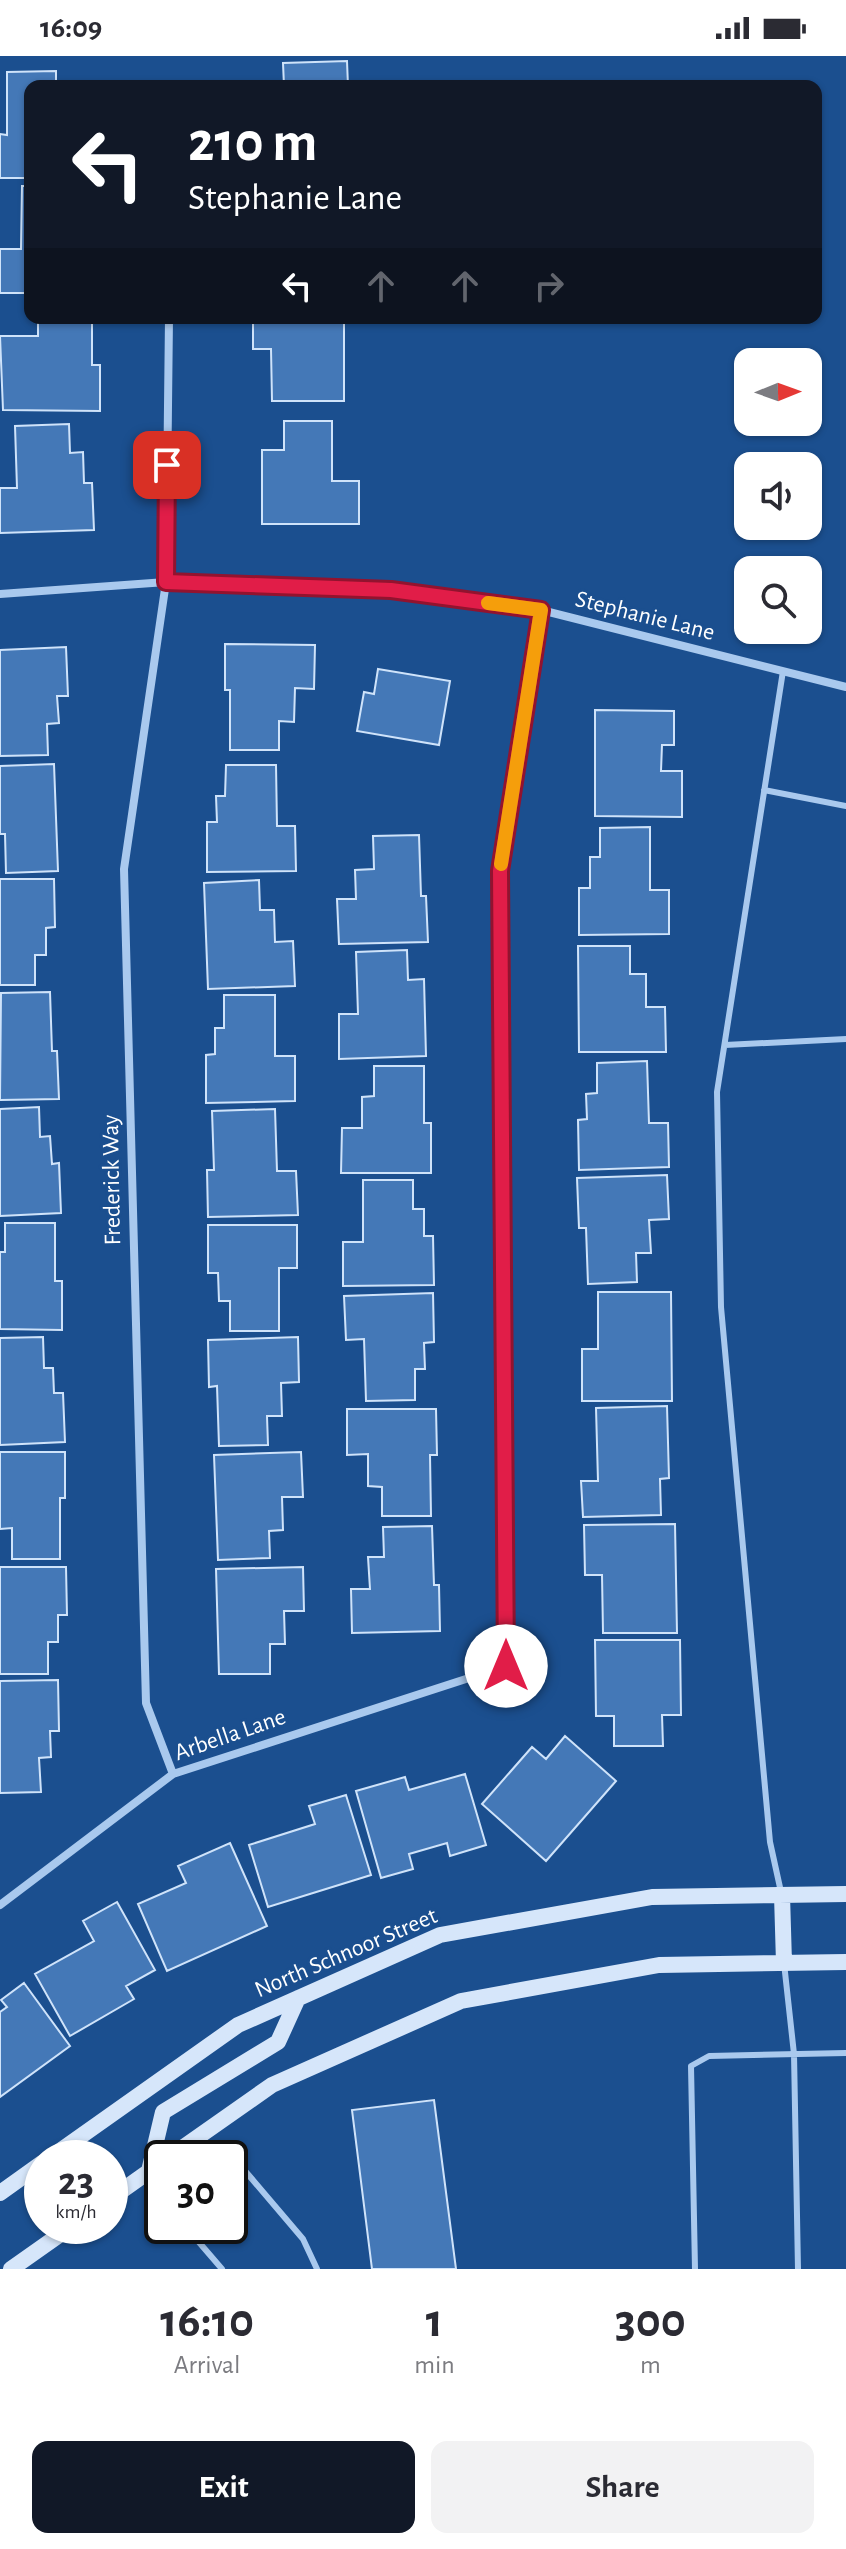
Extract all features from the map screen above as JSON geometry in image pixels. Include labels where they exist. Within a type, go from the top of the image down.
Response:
[{"type":"street","name":"Frederick Way","points":[[169,324],[166,582],[124,869],[146,1703],[173,1774]]},
{"type":"street","name":"Stephanie Lane","points":[[0,594],[166,582],[391,590],[541,610],[846,687]]},
{"type":"street","name":"Arbella Lane","points":[[0,1905],[173,1774],[506,1666],[500,871],[541,610]]},
{"type":"street","name":"North Schnoor Street","points":[[75,2140],[238,2025],[440,1935],[652,1897],[846,1894]]},
{"type":"street","points":[[782,1895],[784,1963]]},
{"type":"street","points":[[194,2140],[272,2085],[461,2001],[659,1965],[846,1962]]},
{"type":"street","points":[[157,2140],[163,2112],[278,2042],[298,1998]]},
{"type":"street","points":[[0,2193],[24,2176]]},
{"type":"street","points":[[11,2269],[46,2244]]},
{"type":"lane","points":[[782,1895],[770,1842],[721,1307],[717,1092],[783,671]]},
{"type":"lane","points":[[764,790],[846,806]]},
{"type":"lane","points":[[725,1045],[846,1039]]},
{"type":"lane","points":[[784,1963],[794,2054],[798,2269]]},
{"type":"lane","points":[[695,2269],[691,2066],[709,2056],[846,2053]]},
{"type":"lane","points":[[248,2174],[303,2239],[317,2269]]},
{"type":"lane","points":[[200,2244],[222,2269]]},
{"type":"building","points":[[347,61],[348,80],[284,80],[283,63]]},
{"type":"building","points":[[56,71],[56,80],[24,80],[24,178],[0,178],[0,134],[7,135],[7,72]]},
{"type":"building","points":[[24,186],[24,293],[0,293],[0,249],[21,249]]},
{"type":"building","points":[[38,324],[92,324],[92,365],[100,365],[100,411],[3,410],[0,336],[38,336]]},
{"type":"building","points":[[253,324],[344,324],[344,401],[272,401],[271,349],[253,349]]},
{"type":"building","points":[[284,421],[332,421],[332,481],[359,481],[359,524],[262,524],[262,450],[284,450]]},
{"type":"building","points":[[69,424],[70,453],[83,452],[84,483],[92,483],[94,530],[0,533],[0,488],[17,488],[15,426]]},
{"type":"building","points":[[225,644],[315,645],[314,689],[295,688],[294,722],[279,721],[279,750],[230,750],[230,690],[225,690]]},
{"type":"building","points":[[66,647],[68,696],[57,696],[59,723],[47,724],[48,755],[0,756],[0,650]]},
{"type":"building","points":[[378,669],[450,681],[439,745],[357,731],[364,692],[374,694]]},
{"type":"building","points":[[595,710],[674,711],[674,745],[662,745],[661,771],[682,771],[682,817],[595,816]]},
{"type":"building","points":[[54,764],[58,871],[6,873],[5,834],[0,834],[0,766]]},
{"type":"building","points":[[226,765],[276,765],[277,826],[295,826],[296,871],[207,872],[207,822],[217,822],[216,796],[225,796]]},
{"type":"building","points":[[650,827],[650,890],[669,890],[669,934],[579,935],[579,888],[590,888],[590,857],[600,857],[600,828]]},
{"type":"building","points":[[419,835],[421,896],[426,896],[428,942],[339,944],[337,899],[356,899],[355,870],[374,869],[373,836]]},
{"type":"building","points":[[0,879],[54,879],[55,927],[46,928],[46,955],[35,955],[35,985],[0,985]]},
{"type":"building","points":[[259,880],[260,910],[274,910],[275,942],[293,941],[295,986],[208,989],[204,883]]},
{"type":"building","points":[[578,946],[630,946],[630,974],[646,974],[646,1007],[665,1007],[666,1052],[579,1052]]},
{"type":"building","points":[[407,950],[408,980],[424,979],[426,1056],[339,1059],[339,1014],[358,1014],[356,952]]},
{"type":"building","points":[[50,992],[52,1051],[57,1051],[59,1099],[0,1100],[1,993]]},
{"type":"building","points":[[224,995],[275,995],[275,1056],[295,1056],[295,1101],[206,1103],[206,1055],[215,1054],[215,1028],[224,1028]]},
{"type":"building","points":[[647,1061],[649,1123],[668,1123],[669,1167],[579,1170],[578,1120],[587,1119],[586,1094],[597,1093],[597,1063]]},
{"type":"building","points":[[374,1066],[424,1066],[424,1123],[431,1123],[431,1173],[341,1173],[342,1128],[362,1128],[362,1097],[374,1096]]},
{"type":"building","points":[[39,1107],[40,1137],[50,1136],[52,1164],[59,1163],[61,1213],[0,1216],[0,1109]]},
{"type":"building","points":[[275,1109],[277,1171],[296,1171],[298,1215],[208,1217],[207,1170],[214,1170],[212,1111]]},
{"type":"building","points":[[667,1175],[669,1219],[649,1220],[651,1253],[636,1253],[637,1282],[588,1284],[586,1228],[579,1228],[577,1178]]},
{"type":"building","points":[[363,1180],[413,1180],[413,1209],[424,1209],[424,1236],[433,1236],[434,1285],[343,1286],[343,1242],[363,1242]]},
{"type":"building","points":[[5,1223],[55,1223],[55,1281],[62,1281],[62,1330],[0,1329],[0,1252],[5,1252]]},
{"type":"building","points":[[208,1225],[297,1225],[297,1268],[279,1268],[279,1331],[230,1331],[230,1301],[219,1301],[218,1273],[208,1273]]},
{"type":"building","points":[[598,1292],[671,1292],[672,1401],[582,1401],[582,1349],[598,1349]]},
{"type":"building","points":[[433,1293],[434,1342],[424,1343],[425,1369],[415,1369],[415,1400],[366,1401],[364,1339],[346,1340],[344,1296]]},
{"type":"building","points":[[43,1337],[44,1368],[53,1368],[54,1393],[63,1393],[65,1442],[0,1445],[0,1338]]},
{"type":"building","points":[[298,1337],[299,1382],[281,1383],[282,1416],[267,1416],[268,1445],[219,1446],[217,1386],[209,1387],[208,1340]]},
{"type":"building","points":[[667,1406],[669,1478],[660,1479],[661,1515],[583,1517],[581,1481],[598,1481],[596,1408]]},
{"type":"building","points":[[347,1409],[436,1409],[437,1455],[430,1455],[431,1516],[382,1516],[382,1487],[368,1486],[368,1454],[347,1455]]},
{"type":"building","points":[[0,1452],[65,1452],[65,1498],[60,1498],[60,1559],[12,1559],[12,1528],[0,1529]]},
{"type":"building","points":[[301,1452],[303,1497],[282,1497],[283,1530],[269,1531],[270,1558],[218,1560],[214,1455]]},
{"type":"building","points":[[675,1524],[677,1633],[603,1633],[602,1575],[585,1575],[584,1525]]},
{"type":"building","points":[[432,1526],[434,1585],[439,1585],[440,1631],[352,1633],[351,1589],[370,1589],[368,1557],[384,1557],[383,1527]]},
{"type":"building","points":[[0,1567],[66,1567],[67,1615],[58,1615],[58,1642],[48,1642],[48,1674],[0,1674]]},
{"type":"building","points":[[303,1567],[304,1611],[284,1611],[285,1644],[270,1644],[270,1674],[219,1674],[216,1569]]},
{"type":"building","points":[[595,1640],[680,1640],[681,1715],[662,1715],[663,1746],[614,1746],[614,1716],[596,1716]]},
{"type":"building","points":[[58,1680],[59,1731],[50,1731],[51,1757],[39,1758],[41,1792],[0,1793],[0,1681]]},
{"type":"building","points":[[565,1736],[616,1781],[546,1861],[482,1804],[532,1747],[546,1759]]},
{"type":"building","points":[[465,1774],[486,1845],[450,1856],[447,1843],[409,1854],[413,1869],[381,1878],[356,1791],[405,1777],[409,1790]]},
{"type":"building","points":[[346,1795],[371,1875],[268,1907],[249,1845],[315,1824],[309,1806]]},
{"type":"building","points":[[230,1843],[267,1926],[167,1971],[138,1904],[186,1883],[178,1866]]},
{"type":"building","points":[[117,1902],[155,1970],[126,1986],[134,1999],[70,2036],[35,1974],[94,1941],[83,1921]]},
{"type":"building","points":[[24,1983],[70,2046],[0,2097],[0,2012],[7,2007],[1,2000]]},
{"type":"building","points":[[434,2100],[456,2269],[372,2269],[352,2110]]},
{"type":"slow traffic","points":[[488,603],[541,610],[501,864]]},
{"type":"route","points":[[167,465],[166,582],[391,590],[541,610],[500,871],[506,1666]]}]
